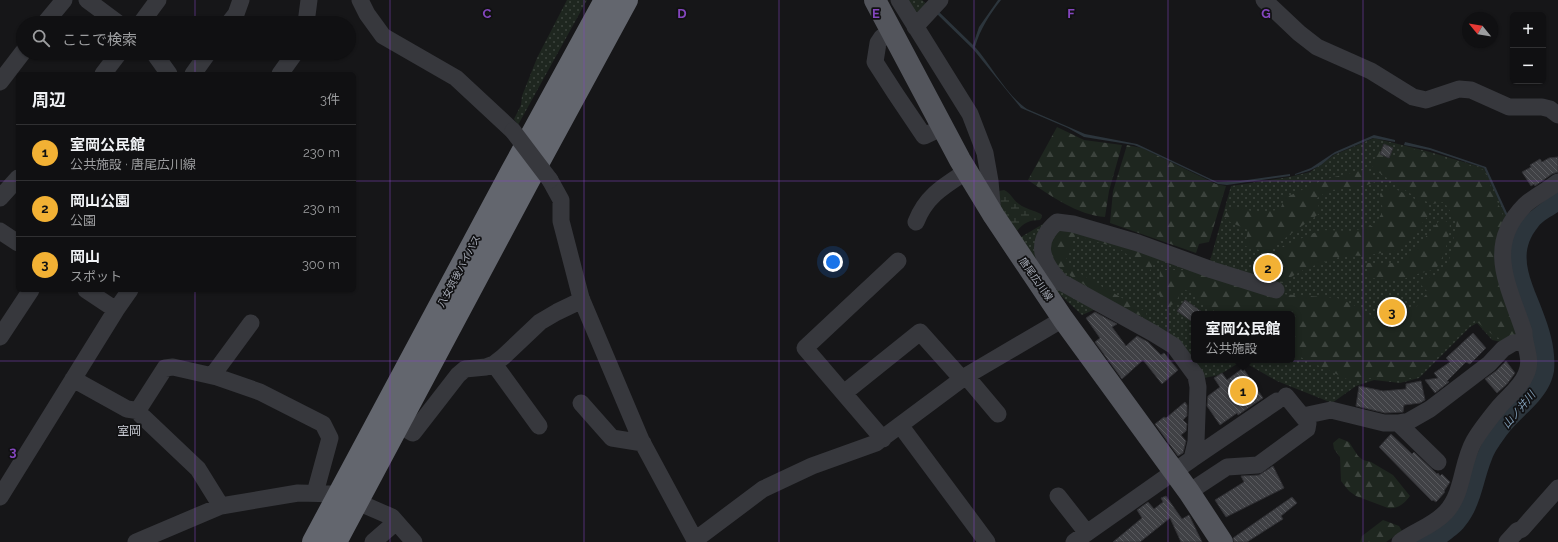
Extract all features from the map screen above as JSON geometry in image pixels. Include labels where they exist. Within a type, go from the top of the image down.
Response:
[{"type":"highway","name":"八女筑後バイパス","points":[[336,542],[349,498],[511,172],[605,0]]},
{"type":"highway","name":"八女筑後バイパス","points":[[313,542],[349,498],[523,190],[627,0]]},
{"type":"main road","name":"唐尾広川線","points":[[875,0],[967,171],[994,216],[1063,319],[1183,466],[1189,492],[1222,542]]},
{"type":"street","points":[[51,16],[64,0]]},
{"type":"street","points":[[87,0],[109,16]]},
{"type":"street","points":[[146,16],[158,0]]},
{"type":"street","points":[[234,16],[240,0]]},
{"type":"street","points":[[307,16],[309,0]]},
{"type":"street","points":[[360,0],[367,14],[383,36],[456,78],[513,131],[550,180],[561,200],[561,221],[582,300],[643,443],[695,541],[763,489],[812,466],[876,443],[883,439],[964,378],[1063,319]]},
{"type":"street","points":[[899,0],[970,114],[985,153],[994,216]]},
{"type":"street","points":[[915,27],[940,0]]},
{"type":"street","points":[[1264,0],[1299,33],[1317,47],[1371,72],[1413,97],[1426,100],[1459,89],[1471,90],[1510,107],[1550,108],[1558,114]]},
{"type":"street","points":[[882,36],[878,43],[875,62],[895,93],[924,136],[943,127]]},
{"type":"street","points":[[0,82],[17,60]]},
{"type":"street","points":[[105,72],[114,60]]},
{"type":"street","points":[[159,60],[168,72]]},
{"type":"street","points":[[195,72],[203,60]]},
{"type":"street","points":[[281,72],[290,60]]},
{"type":"street","points":[[916,222],[921,208],[930,198],[967,171]]},
{"type":"street","points":[[0,198],[16,180]]},
{"type":"street","points":[[1400,542],[1437,520],[1447,511],[1460,488],[1472,444],[1499,406],[1520,385],[1526,375],[1529,364],[1529,351],[1524,341],[1524,332],[1502,263],[1504,242],[1508,228],[1526,204],[1558,182]]},
{"type":"street","points":[[1183,466],[1196,442],[1198,387],[1196,376],[1174,346],[1061,282],[1051,272],[1045,261],[1042,249],[1048,230],[1057,222],[1073,224],[1138,243],[1212,270],[1276,290]]},
{"type":"street","points":[[0,231],[16,243]]},
{"type":"street","points":[[883,439],[805,348],[898,262]]},
{"type":"street","points":[[2,328],[29,292]]},
{"type":"street","points":[[89,292],[116,310]]},
{"type":"street","points":[[0,497],[129,292]]},
{"type":"street","points":[[406,430],[413,433],[458,375],[465,369],[486,367],[494,364],[540,322],[582,300]]},
{"type":"street","points":[[212,376],[251,323]]},
{"type":"street","points":[[844,393],[920,332],[998,414]]},
{"type":"street","points":[[1303,416],[1331,410],[1384,423],[1398,423],[1409,420],[1430,409],[1489,364],[1503,349],[1514,343],[1524,341]]},
{"type":"street","points":[[494,364],[539,426]]},
{"type":"street","points":[[221,506],[198,469],[140,414],[140,409],[165,368],[173,367],[212,376],[260,392],[323,424],[330,438],[315,493]]},
{"type":"street","points":[[73,379],[127,409],[140,409]]},
{"type":"street","points":[[1058,496],[1080,538],[1282,399],[1303,416],[1308,423],[1307,429],[1258,465],[1227,467],[1189,492]]},
{"type":"street","points":[[581,403],[612,438],[643,443]]},
{"type":"street","points":[[1398,423],[1438,462]]},
{"type":"street","points":[[900,425],[987,542]]},
{"type":"street","points":[[1507,542],[1517,531],[1522,529],[1558,488]]},
{"type":"street","points":[[136,542],[221,506],[298,493],[315,493],[349,498],[392,517],[414,542]]},
{"type":"street","points":[[373,542],[396,522]]},
{"type":"green space","points":[[567,0],[587,0],[518,125],[514,119],[521,105],[522,96],[537,58]]},
{"type":"green space","points":[[907,0],[922,0],[928,5],[918,13],[913,9]]},
{"type":"green space","points":[[1057,127],[1084,140],[1122,145],[1109,191],[1105,217],[1085,213],[1075,209],[1028,180]]},
{"type":"green space","points":[[1374,138],[1430,152],[1484,168],[1508,219],[1506,343],[1492,340],[1477,323],[1470,327],[1419,378],[1400,383],[1374,380],[1356,386],[1332,403],[1277,381],[1246,363],[1295,363],[1295,311],[1191,311],[1191,363],[1239,363],[1219,375],[1194,380],[1162,345],[1098,308],[1082,315],[1042,278],[1016,240],[1058,217],[1210,261],[1231,186],[1289,177],[1310,172],[1334,155]]},
{"type":"green space","points":[[1127,145],[1142,148],[1216,184],[1226,186],[1209,242],[1199,244],[1196,253],[1110,223],[1113,191]]},
{"type":"green space","points":[[1403,146],[1484,170],[1505,220],[1520,333],[1506,341],[1494,336],[1475,320],[1418,376],[1399,381],[1369,378],[1353,382],[1295,354],[1295,311],[1214,311],[1189,291],[1182,289],[1176,302],[1166,309],[1159,294],[1160,270],[1183,270],[1280,294],[1337,298],[1352,304],[1382,322],[1390,324],[1416,307],[1428,292],[1418,282],[1437,274],[1449,261],[1457,221],[1444,202],[1432,204],[1414,196],[1372,168],[1377,150],[1394,156]]},
{"type":"green space","points":[[1363,170],[1378,181],[1367,185],[1330,190],[1317,198],[1320,213],[1266,252],[1245,246],[1248,230],[1230,222],[1224,217],[1228,209],[1233,207],[1256,212],[1280,210],[1285,197],[1326,179]]},
{"type":"green space","points":[[1392,187],[1426,205],[1429,215],[1400,250],[1363,256],[1345,255],[1307,268],[1275,286],[1278,276],[1265,267],[1283,246],[1321,230],[1353,231],[1375,225],[1383,211],[1380,194],[1384,190]]},
{"type":"green space","points":[[1004,190],[1021,206],[1041,214],[1042,217],[1040,220],[1027,222],[1017,231],[1003,217],[998,197],[999,191]]},
{"type":"green space","points":[[1443,220],[1450,223],[1449,236],[1444,253],[1436,269],[1401,280],[1370,278],[1365,264],[1366,263],[1399,263],[1409,257],[1439,221]]},
{"type":"green space","points":[[1060,226],[1160,256],[1149,272],[1119,248],[1075,236],[1066,260],[1079,273],[1146,312],[1147,318],[1126,310],[1075,279],[1052,262],[1049,249]]},
{"type":"green space","points":[[1339,438],[1349,442],[1358,456],[1363,460],[1371,462],[1393,475],[1410,496],[1398,507],[1388,508],[1356,496],[1349,491],[1341,481],[1340,457],[1334,449],[1333,443]]},
{"type":"green space","points":[[1383,520],[1399,526],[1402,531],[1386,542],[1360,542],[1362,536]]},
{"type":"water","points":[[998,0],[1001,0],[986,22],[975,47],[1006,88],[1027,109],[1085,134],[1137,144],[1217,182],[1240,181],[1290,174],[1290,176],[1227,185],[1218,184],[1134,145],[1084,137],[1068,128],[1021,108],[973,49],[936,13],[937,10],[973,45],[979,27]]},
{"type":"water","points":[[1374,135],[1395,140],[1395,142],[1373,138],[1333,155],[1321,165],[1309,171],[1295,175],[1311,168],[1335,152]]},
{"type":"water","points":[[1405,142],[1430,148],[1486,167],[1510,217],[1509,219],[1505,214],[1484,168],[1430,150],[1404,145]]},
{"type":"water","name":"山ノ井川","points":[[1558,190],[1558,212],[1545,220],[1531,237],[1527,258],[1531,279],[1552,340],[1554,371],[1551,381],[1541,399],[1512,428],[1496,450],[1475,511],[1459,533],[1447,542],[1410,542],[1424,534],[1474,461],[1492,425],[1526,389],[1510,279],[1509,245],[1522,218]]},
{"type":"building","points":[[1384,144],[1393,148],[1389,158],[1380,154]]},
{"type":"building","points":[[1558,157],[1558,172],[1552,174],[1535,186],[1534,184],[1531,186],[1522,172],[1531,167],[1530,165],[1540,159],[1542,162],[1549,158]]},
{"type":"building","points":[[1185,300],[1201,311],[1191,311],[1191,321],[1177,311]]},
{"type":"building","points":[[1095,312],[1117,324],[1112,327],[1126,346],[1137,336],[1148,342],[1161,355],[1164,353],[1178,370],[1162,384],[1143,360],[1122,379],[1095,342],[1100,338],[1086,318]]},
{"type":"building","points":[[1473,333],[1486,348],[1470,364],[1466,362],[1447,381],[1449,382],[1435,393],[1425,380],[1438,378],[1434,373],[1450,362],[1446,358]]},
{"type":"building","points":[[1506,361],[1515,373],[1507,384],[1497,393],[1485,379]]},
{"type":"building","points":[[1243,368],[1263,398],[1220,425],[1207,406],[1208,396],[1220,387],[1214,378],[1222,373],[1227,380]]},
{"type":"building","points":[[1421,381],[1425,400],[1420,403],[1404,405],[1403,412],[1385,413],[1356,406],[1359,386],[1383,391],[1406,389],[1406,384]]},
{"type":"building","points":[[1185,402],[1187,405],[1187,416],[1183,420],[1187,424],[1186,431],[1181,435],[1186,441],[1183,453],[1178,456],[1155,424],[1164,417],[1166,418]]},
{"type":"building","points":[[1391,434],[1412,454],[1414,452],[1437,474],[1438,473],[1440,476],[1442,474],[1450,482],[1444,491],[1445,492],[1436,502],[1433,500],[1432,501],[1379,447]]},
{"type":"building","points":[[1273,466],[1284,488],[1226,517],[1215,500],[1244,482],[1241,476],[1259,475]]},
{"type":"building","points":[[1166,496],[1182,519],[1189,515],[1202,542],[1181,542],[1170,518],[1140,542],[1113,542],[1142,518],[1137,510],[1148,502],[1154,509],[1163,502],[1161,498]]},
{"type":"building","points":[[1292,497],[1297,503],[1281,516],[1283,519],[1247,542],[1234,542],[1233,538]]},
{"type":"place","name":"岡山公園","points":[[1268,268]]},
{"type":"place","name":"岡山","points":[[1392,312]]},
{"type":"place","name":"室岡公民館","points":[[1243,391]]},
{"type":"district","name":"室岡","points":[[129,431]]}]
